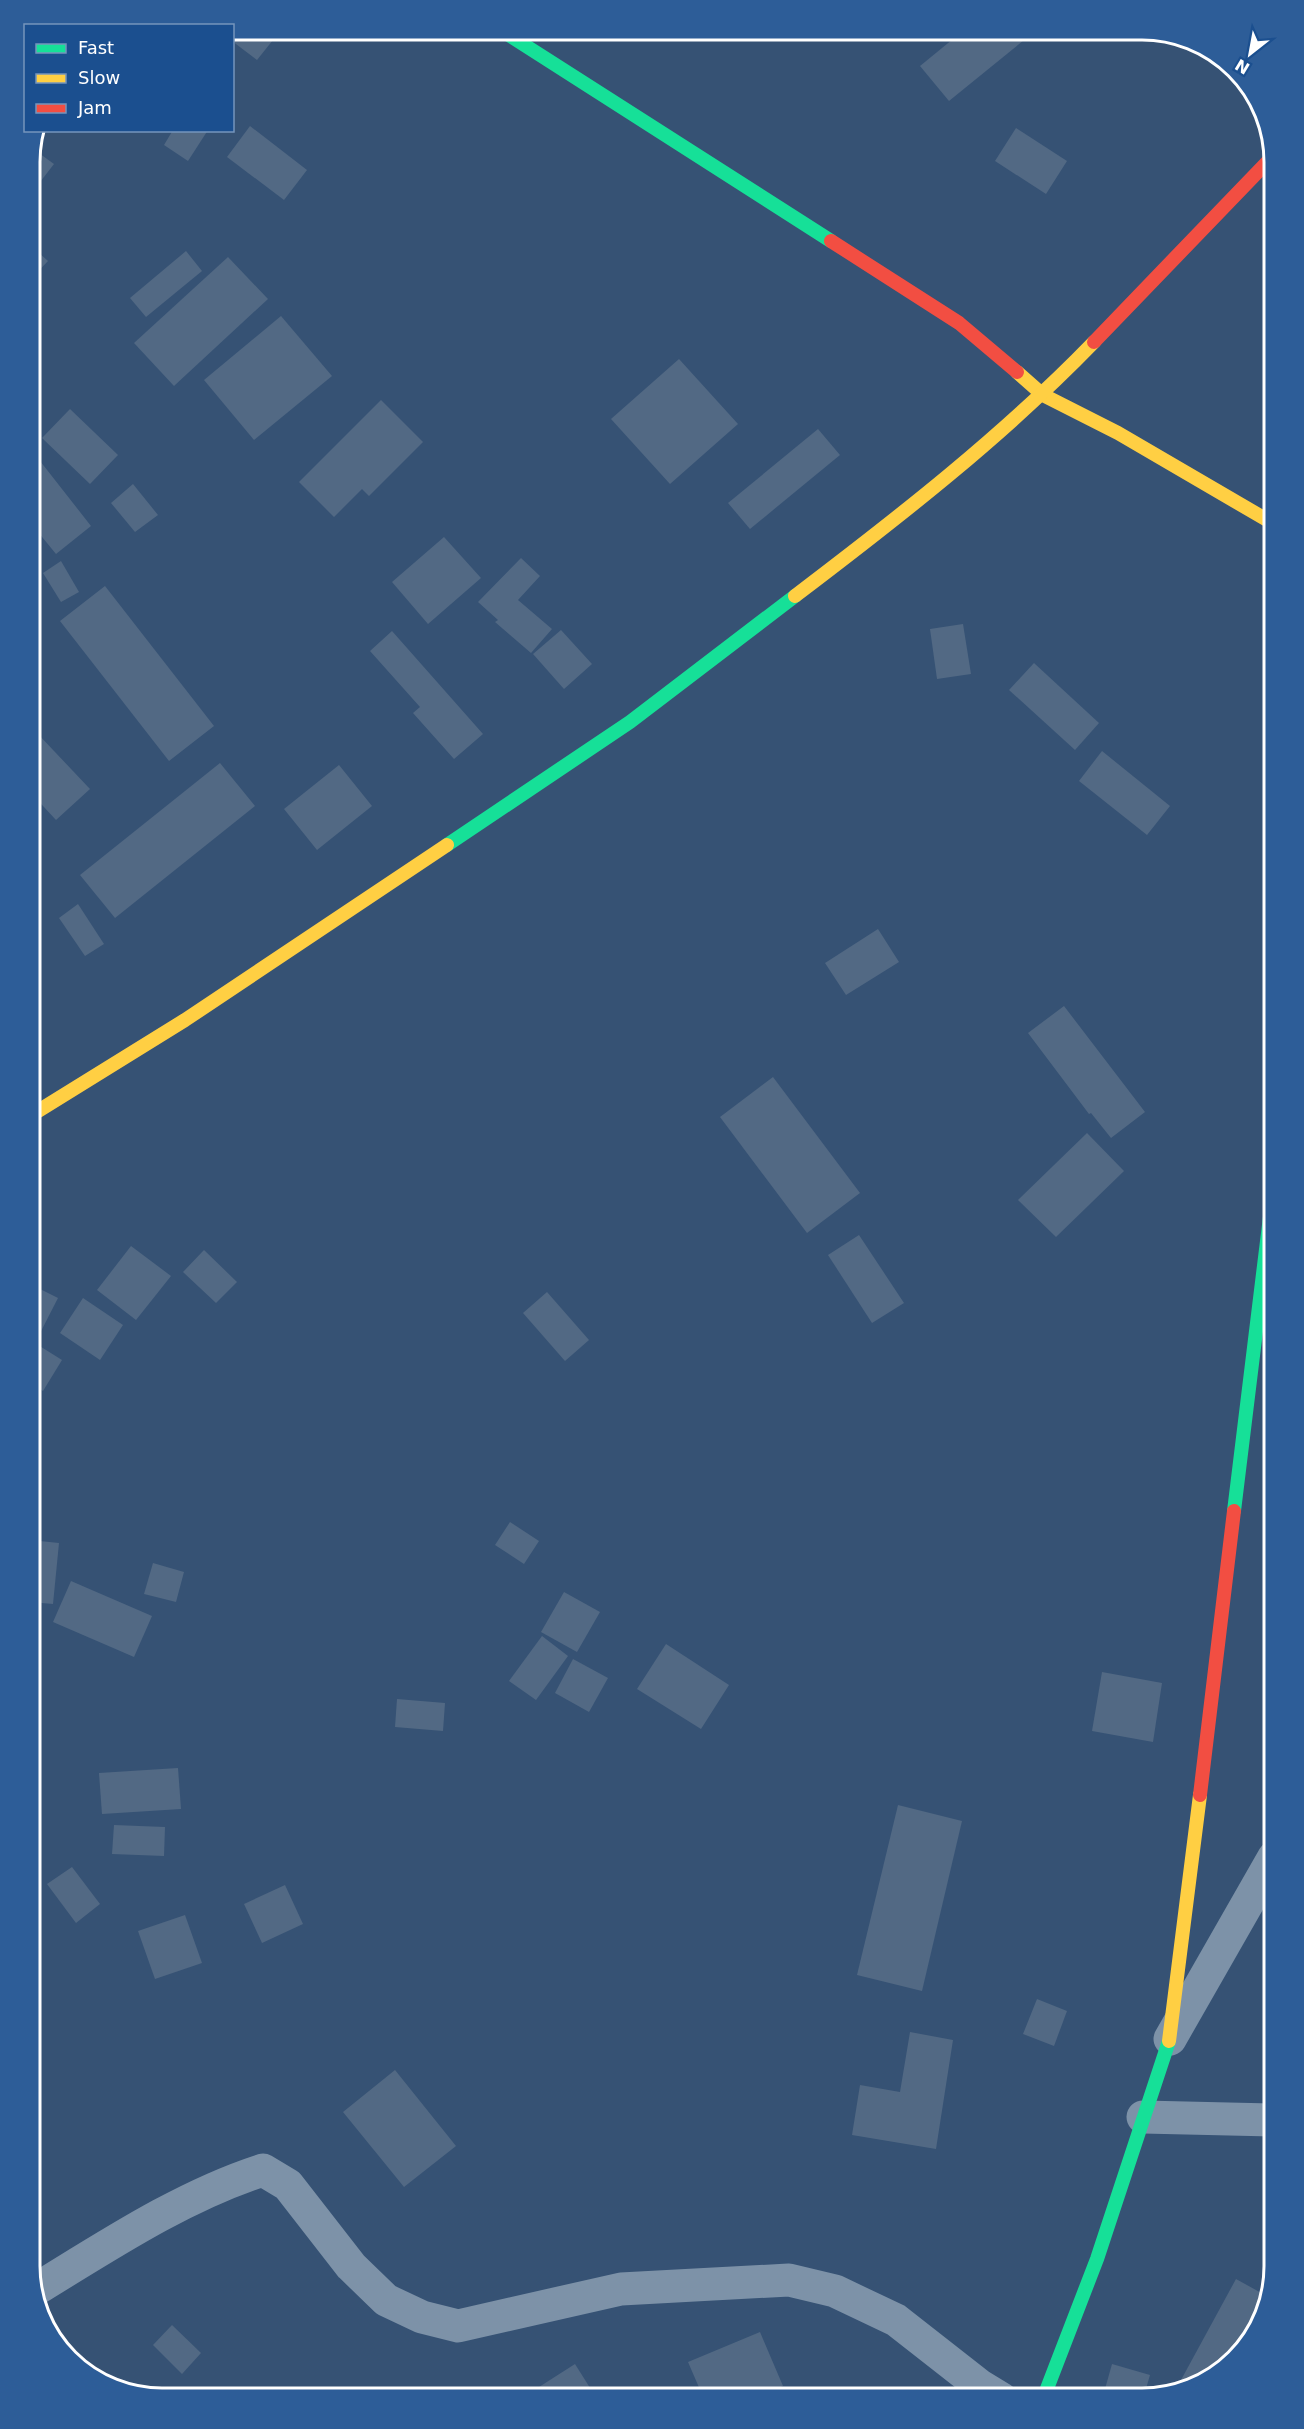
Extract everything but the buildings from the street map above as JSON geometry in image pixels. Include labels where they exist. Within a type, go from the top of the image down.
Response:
[{"type":"street","points":[[517,40],[959,323],[1043,395],[1118,433],[1264,518]]},
{"type":"street","points":[[41,1109],[185,1020],[630,722],[873,537],[1043,395],[1264,165]]},
{"type":"street","points":[[1170,2039],[1264,1266]]},
{"type":"street","points":[[1047,2388],[1097,2259],[1170,2039],[1264,1874]]},
{"type":"street","points":[[1143,2117],[1264,2120]]},
{"type":"street","points":[[42,2286],[130,2233],[232,2179],[263,2170],[288,2185],[351,2266],[386,2300],[422,2317],[458,2326],[621,2289],[789,2280],[835,2291],[896,2320],[984,2388]]},
{"type":"traffic: fast","points":[[517,40],[831,241]]},
{"type":"traffic: fast","points":[[447,845],[630,722],[795,596]]},
{"type":"traffic: fast","points":[[1234,1511],[1264,1266]]},
{"type":"traffic: fast","points":[[1047,2388],[1097,2259],[1169,2041]]},
{"type":"traffic: slow","points":[[795,596],[911,506],[987,443],[1094,342]]},
{"type":"traffic: slow","points":[[1017,372],[1043,395],[1118,433],[1264,518]]},
{"type":"traffic: slow","points":[[41,1109],[185,1020],[447,845]]},
{"type":"traffic: slow","points":[[1169,2041],[1200,1795]]},
{"type":"traffic: jam","points":[[1094,342],[1264,165]]},
{"type":"traffic: jam","points":[[831,241],[959,323],[1017,372]]},
{"type":"traffic: jam","points":[[1200,1795],[1234,1511]]}]
